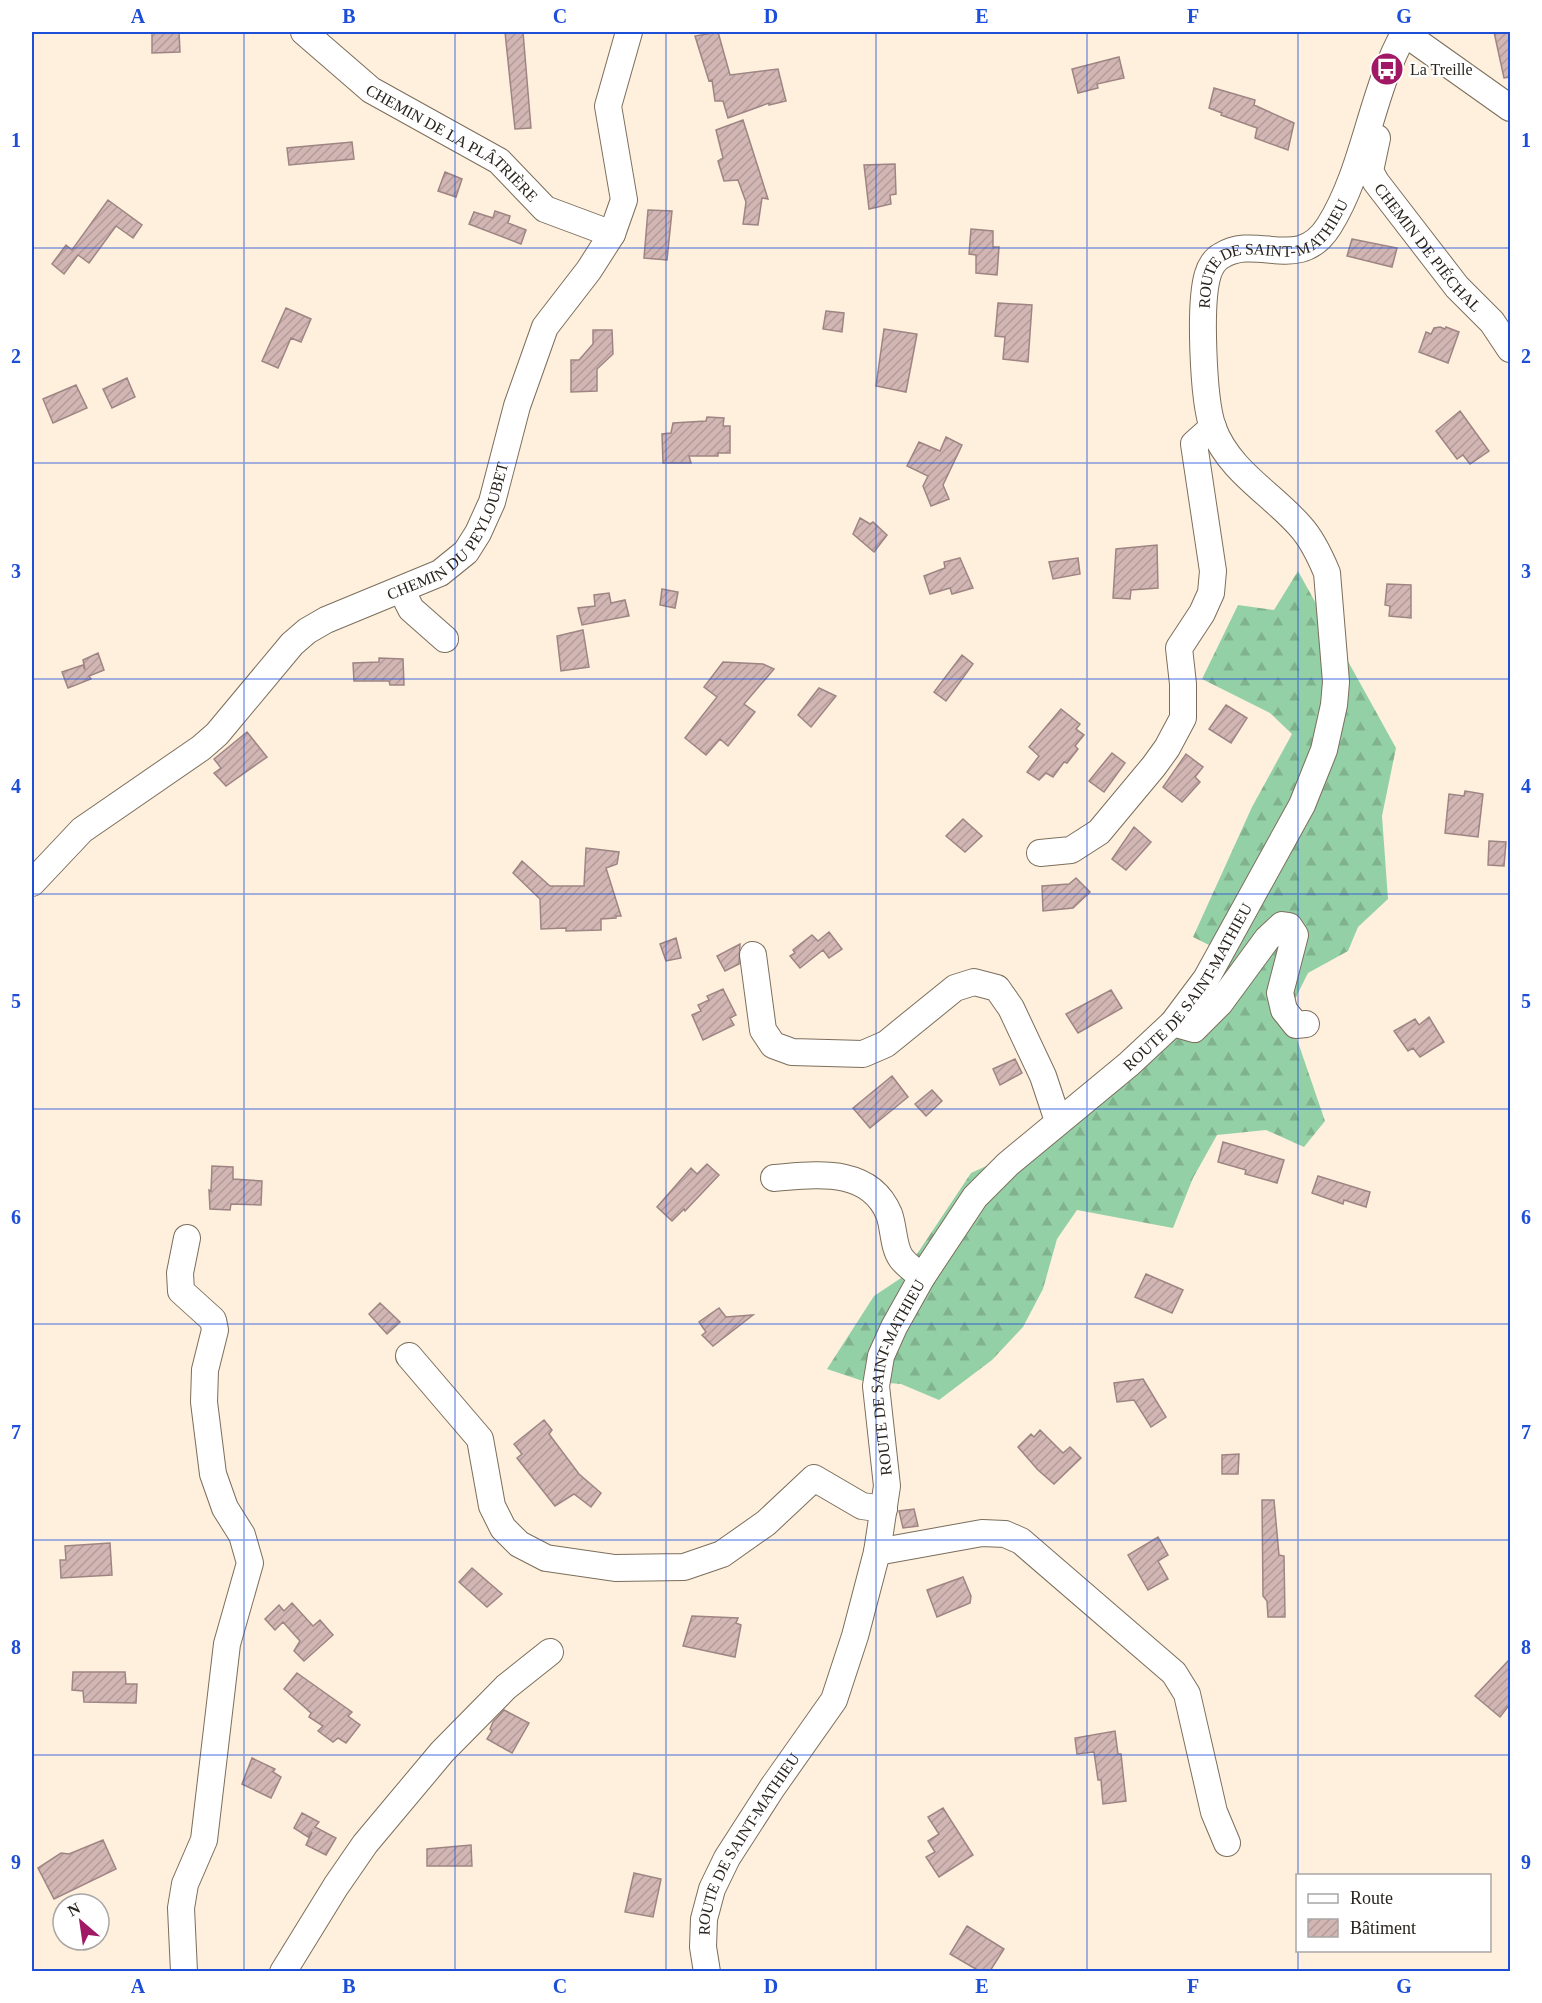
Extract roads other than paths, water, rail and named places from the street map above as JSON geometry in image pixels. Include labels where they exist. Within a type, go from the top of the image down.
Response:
[{"type":"street","name":"CHEMIN DE LA PLÂTRIÈRE","points":[[304,32],[371,90],[499,161],[545,209],[612,234]]},
{"type":"street","name":"CHEMIN DU PEYLOUBET","points":[[32,883],[82,830],[217,734],[292,644],[307,631],[327,620],[402,591],[440,573],[466,552],[492,502],[517,406],[545,327],[612,234],[624,200],[608,106],[629,32]]},
{"type":"street","name":"ROUTE DE SAINT-MATHIEU","points":[[707,1971],[703,1947],[704,1919],[712,1888],[727,1858],[834,1700],[855,1636],[877,1552],[887,1486],[876,1386],[881,1356],[894,1327],[922,1277],[975,1197],[1008,1164],[1129,1064],[1173,1023],[1206,979],[1302,805],[1324,750],[1334,705],[1336,682],[1327,573],[1321,558],[1300,526],[1250,481],[1221,445],[1213,427],[1205,388],[1204,312],[1208,273],[1213,263],[1221,255],[1231,252],[1242,249],[1297,250],[1312,246],[1318,240],[1333,219],[1351,178],[1388,69],[1404,32]]},
{"type":"street","points":[[1404,32],[1510,108]]},
{"type":"street","name":"CHEMIN DE PIÉCHAL","points":[[1377,102],[1380,126],[1371,171],[1457,287],[1492,322],[1510,349]]},
{"type":"street","points":[[1040,853],[1071,850],[1100,832],[1154,766],[1176,735],[1183,718],[1184,684],[1179,648],[1202,613],[1211,593],[1213,571],[1194,444],[1213,427]]},
{"type":"street","points":[[402,591],[411,609],[445,639]]},
{"type":"street","points":[[1173,1023],[1194,1029],[1220,1004],[1267,939],[1282,925],[1288,926],[1296,935],[1280,993],[1284,1010],[1296,1025],[1306,1023]]},
{"type":"street","points":[[753,955],[763,1030],[773,1045],[792,1052],[863,1054],[886,1044],[955,988],[974,982],[996,988],[1011,1008],[1043,1076],[1058,1121]]},
{"type":"street","points":[[774,1178],[825,1174],[854,1179],[875,1194],[889,1212],[900,1257],[922,1277]]},
{"type":"street","points":[[184,1971],[181,1908],[185,1884],[204,1840],[226,1644],[250,1563],[242,1535],[225,1508],[213,1474],[204,1402],[205,1370],[215,1330],[213,1320],[181,1292],[180,1273],[188,1238]]},
{"type":"street","points":[[409,1356],[480,1439],[492,1506],[503,1528],[519,1544],[546,1558],[615,1568],[684,1567],[722,1554],[766,1523],[814,1478],[862,1506],[884,1509]]},
{"type":"street","points":[[877,1552],[982,1533],[1005,1533],[1021,1541],[1174,1673],[1186,1694],[1214,1812],[1227,1843]]},
{"type":"street","points":[[283,1971],[365,1844],[442,1752],[506,1686],[550,1652]]},
{"type":"place","name":"La Treille","points":[[1387,69]]}]
